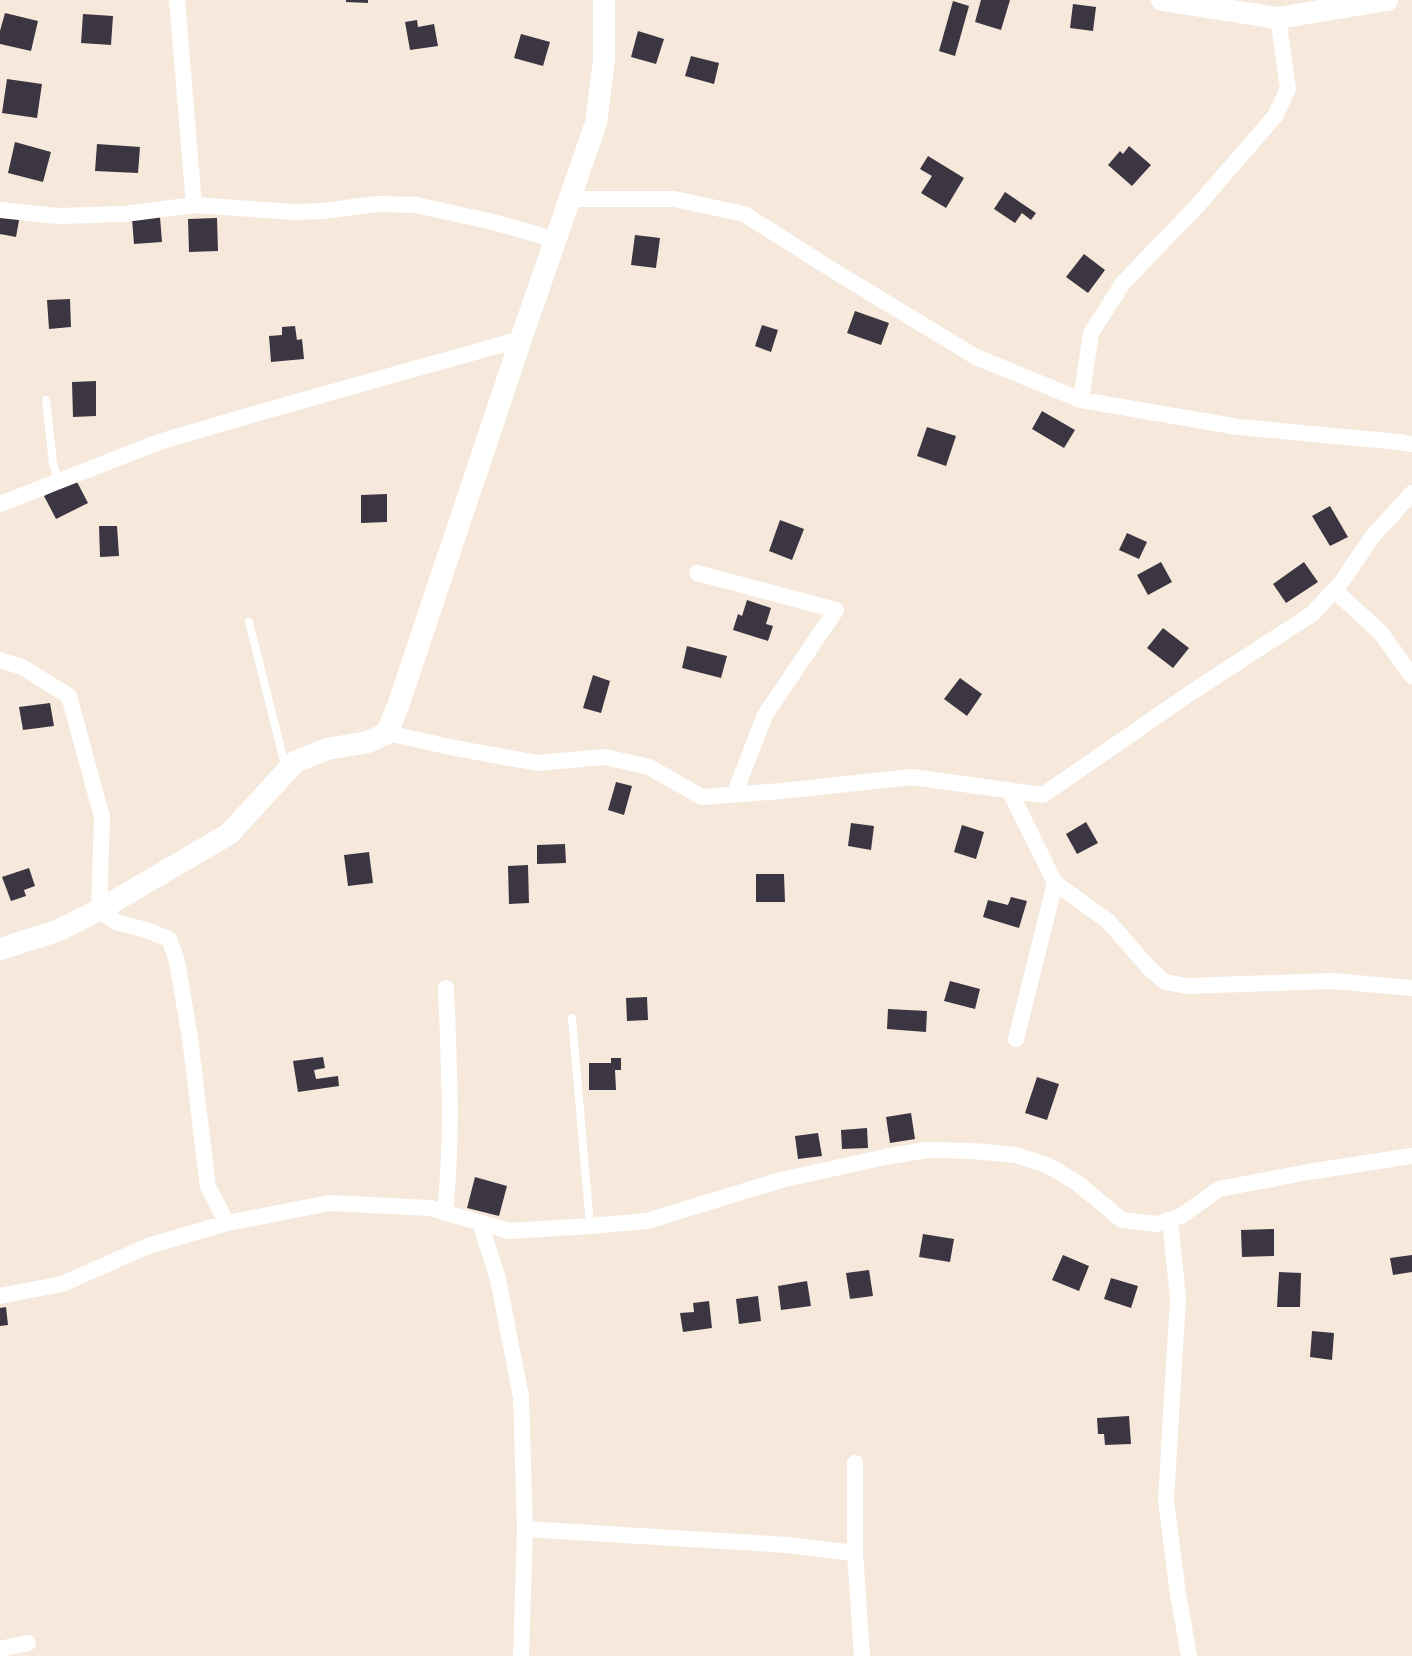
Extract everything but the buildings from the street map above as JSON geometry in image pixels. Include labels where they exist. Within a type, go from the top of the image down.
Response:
[{"type":"street","points":[[178,0],[194,205]]},
{"type":"street","points":[[387,733],[400,699],[521,339],[596,123],[604,59],[604,0]]},
{"type":"street","points":[[1162,0],[1278,18],[1386,0]]},
{"type":"street","points":[[1081,400],[1091,333],[1123,283],[1198,205],[1275,116],[1288,89],[1278,18]]},
{"type":"street","points":[[570,199],[674,199],[744,214],[976,358],[1081,400],[1238,427],[1412,444]]},
{"type":"street","points":[[0,210],[57,216],[72,216],[125,214],[194,205],[295,212],[324,211],[376,204],[416,204],[493,222],[556,240]]},
{"type":"street","points":[[0,504],[159,442],[521,339]]},
{"type":"street","points":[[0,949],[57,931],[99,910],[229,834],[295,762],[327,749],[368,742],[387,733],[455,748],[537,763],[605,757],[649,767],[702,797],[912,777],[1043,795],[1189,694],[1312,614],[1334,590],[1373,536],[1412,493]]},
{"type":"street","points":[[697,573],[836,610],[765,715],[734,795]]},
{"type":"street","points":[[1334,590],[1381,633],[1412,676]]},
{"type":"street","points":[[0,660],[22,667],[69,696],[102,817],[99,910]]},
{"type":"street","points":[[1009,790],[1055,883],[1108,921],[1149,968],[1166,982],[1187,986],[1333,981],[1412,988]]},
{"type":"street","points":[[1016,1039],[1055,883]]},
{"type":"street","points":[[99,910],[116,922],[146,930],[169,939],[177,961],[190,1038],[208,1187],[227,1223]]},
{"type":"street","points":[[445,1212],[449,1176],[450,1096],[446,988]]},
{"type":"street","points":[[0,1296],[62,1284],[148,1246],[227,1223],[330,1203],[430,1208],[509,1231],[590,1226],[646,1221],[781,1180],[885,1157],[928,1150],[1016,1155],[1047,1165],[1076,1182],[1122,1220],[1157,1224],[1181,1216],[1218,1189],[1308,1172],[1406,1157],[1412,1170]]},
{"type":"street","points":[[1170,1220],[1178,1298],[1166,1500],[1178,1594],[1189,1656]]},
{"type":"street","points":[[480,1222],[498,1279],[521,1397],[525,1529],[520,1656]]},
{"type":"street","points":[[855,1463],[855,1553],[862,1656]]},
{"type":"street","points":[[525,1529],[788,1545],[855,1553]]},
{"type":"street","points":[[0,1650],[28,1643]]},
{"type":"lane","points":[[46,400],[52,463],[58,481]]},
{"type":"lane","points":[[250,622],[286,771]]},
{"type":"lane","points":[[572,1018],[590,1226]]}]
